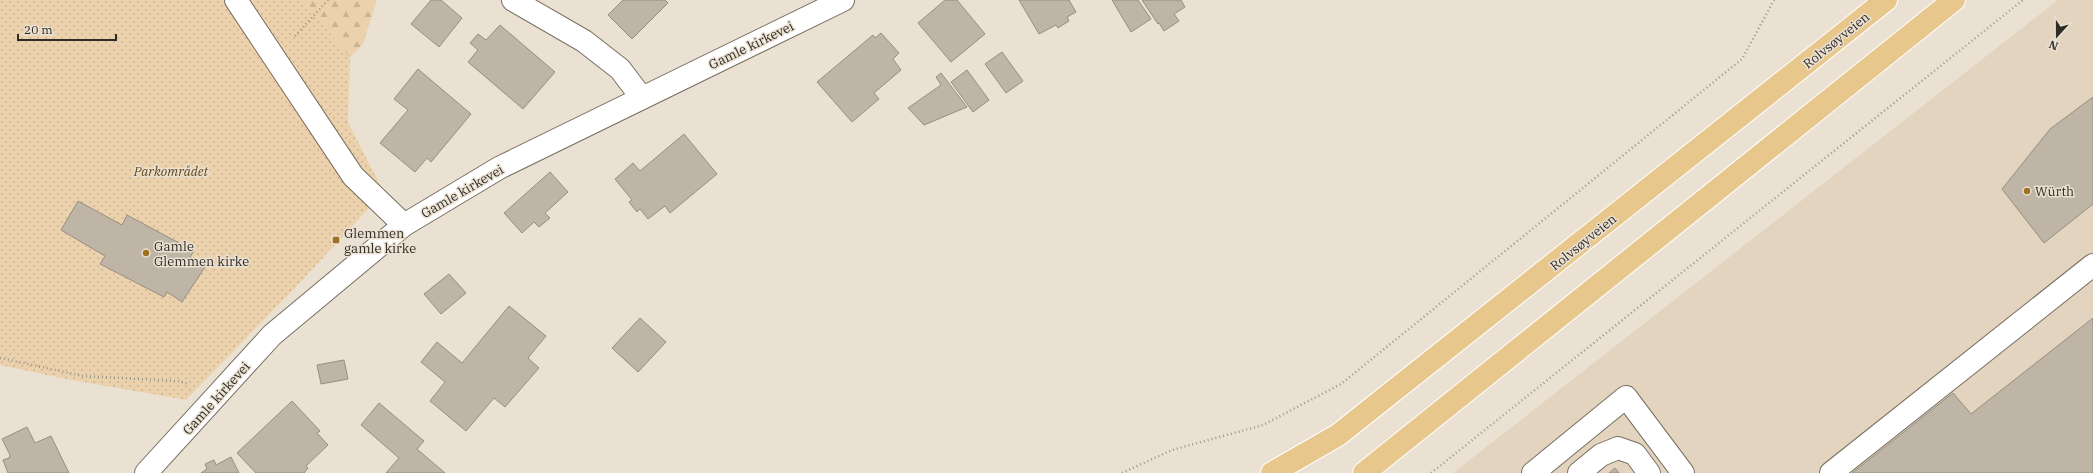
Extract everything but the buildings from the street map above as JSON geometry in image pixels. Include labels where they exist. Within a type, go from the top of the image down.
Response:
[{"type":"main road","name":"Rolvsøyveien","points":[[1272,473],[1338,435],[1886,0]]},
{"type":"main road","points":[[1364,473],[1954,0]]},
{"type":"street","points":[[236,0],[352,176],[404,225]]},
{"type":"street","points":[[513,0],[584,41],[620,69],[642,98]]},
{"type":"street","name":"Gamle kirkevei","points":[[146,473],[272,335],[404,225],[499,168],[843,0]]},
{"type":"street","points":[[1831,473],[2093,265]]},
{"type":"street","points":[[1533,473],[1626,397],[1683,473]]},
{"type":"street","points":[[1579,473],[1601,455],[1618,448],[1635,454],[1649,473]]},
{"type":"path","points":[[274,58],[328,0]]},
{"type":"path","points":[[1122,473],[1172,450],[1263,425],[1341,384],[1742,59],[1774,0]]},
{"type":"path","points":[[1431,473],[2023,0]]},
{"type":"path","points":[[311,13],[318,11]]},
{"type":"path","points":[[0,358],[83,376],[178,381],[220,393]]},
{"type":"shaded area","points":[[2058,0],[2093,0],[2093,473],[1453,473]]},
{"type":"green space","name":"Parkområdet","points":[[0,0],[303,0],[350,58],[348,123],[384,192],[293,290],[186,400],[61,378],[0,365]]},
{"type":"green space","points":[[303,0],[377,0],[363,44],[350,58]]},
{"type":"place","name":"Würth","points":[[2027,191]]},
{"type":"place","name":"Glemmen gamle kirke","points":[[336,240]]},
{"type":"place","name":"Gamle Glemmen kirke","points":[[146,253]]}]
